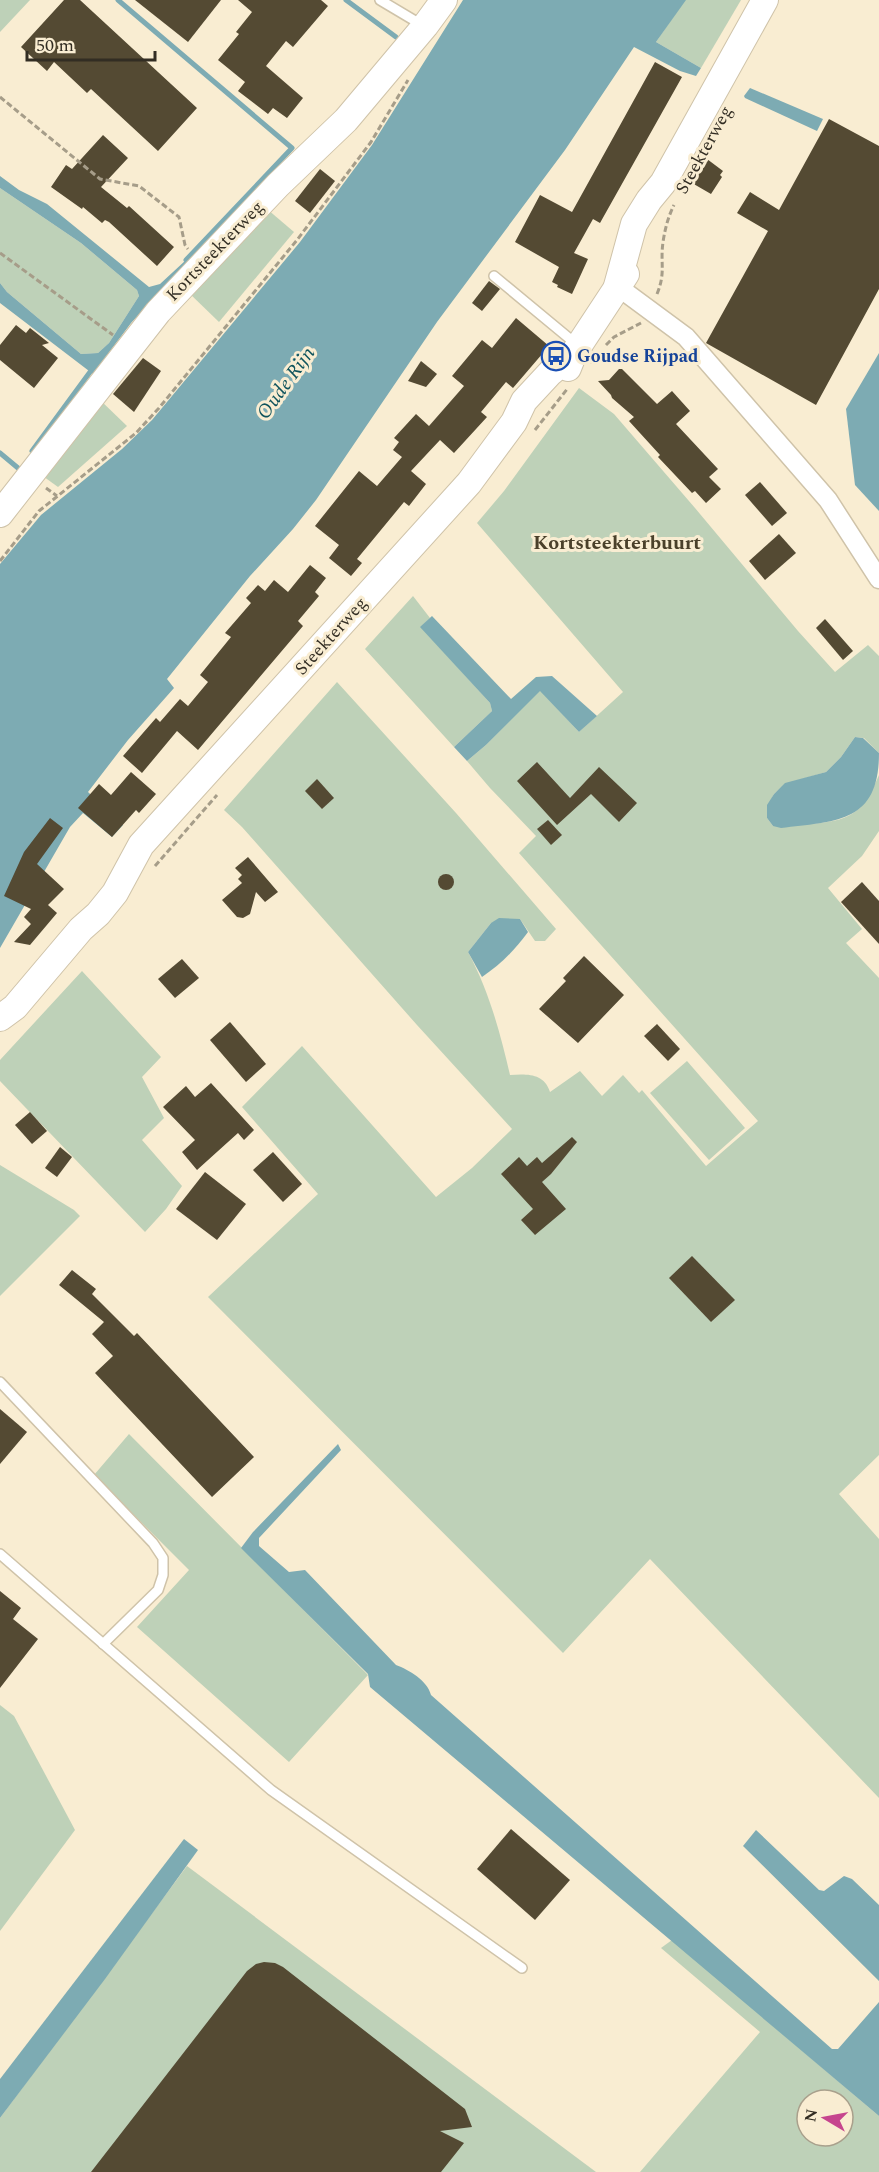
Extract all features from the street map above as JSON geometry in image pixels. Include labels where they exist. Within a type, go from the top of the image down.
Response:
[{"type":"main road","name":"Kortsteekterweg","points":[[0,514],[158,312],[278,185],[346,120],[444,0]]},
{"type":"main road","name":"Steekterweg","points":[[0,1018],[15,1006],[81,929],[88,908],[106,877],[124,855],[141,844],[469,483],[514,422],[524,402],[550,373],[582,352],[617,286],[637,259],[659,201],[669,193],[765,0]]},
{"type":"main road","name":"Steekterweg","points":[[0,1000],[24,984],[38,978]]},
{"type":"street","points":[[617,286],[686,337],[828,500],[879,579]]},
{"type":"lane","points":[[380,0],[425,26]]},
{"type":"lane","points":[[494,276],[582,352]]},
{"type":"lane","points":[[0,1382],[153,1543],[163,1558],[163,1575],[158,1590],[104,1644]]},
{"type":"lane","points":[[0,1554],[272,1790],[522,1968]]},
{"type":"path","points":[[0,561],[39,512],[136,433],[159,408],[304,232],[371,142],[413,73]]},
{"type":"path","points":[[0,98],[100,179],[139,186],[179,217],[185,245]]},
{"type":"path","name":"Steekterweg","points":[[650,309],[663,278],[663,244],[669,193]]},
{"type":"path","points":[[0,254],[113,336]]},
{"type":"green space","points":[[0,0],[30,0],[0,32]]},
{"type":"green space","points":[[685,0],[741,0],[701,68],[656,42]]},
{"type":"green space","points":[[0,188],[81,243],[137,290],[139,296],[109,343],[98,353],[81,354],[7,292],[0,283]]},
{"type":"green space","points":[[267,209],[294,232],[219,322],[188,292]]},
{"type":"green space","points":[[579,388],[614,414],[835,672],[868,645],[879,656],[879,753],[864,738],[855,737],[841,757],[826,772],[785,784],[774,794],[768,805],[767,818],[773,826],[828,822],[848,816],[864,803],[879,775],[879,831],[862,856],[828,888],[862,929],[846,943],[879,978],[879,1455],[839,1494],[879,1539],[879,1798],[650,1559],[563,1653],[208,1297],[318,1194],[242,1107],[302,1046],[436,1197],[472,1168],[512,1129],[242,827],[224,810],[337,682],[456,813],[556,929],[545,941],[535,941],[520,919],[491,923],[468,952],[493,1012],[510,1075],[529,1075],[539,1078],[544,1081],[550,1092],[580,1071],[602,1096],[623,1075],[639,1093],[642,1090],[706,1166],[758,1121],[519,853],[536,836],[467,761],[540,690],[579,732],[623,692],[477,523],[504,491]]},
{"type":"green space","points":[[99,399],[127,426],[58,487],[40,474]]},
{"type":"green space","points":[[413,596],[430,618],[421,627],[490,703],[492,711],[454,747],[365,649]]},
{"type":"green space","points":[[82,971],[161,1057],[142,1077],[164,1118],[142,1140],[182,1186],[166,1209],[145,1232],[0,1081],[0,1060]]},
{"type":"green space","points":[[687,1061],[745,1128],[709,1160],[650,1093]]},
{"type":"green space","points":[[0,1165],[74,1210],[80,1216],[0,1296]]},
{"type":"green space","points":[[129,1434],[368,1675],[289,1762],[137,1627],[189,1570],[94,1475]]},
{"type":"green space","points":[[0,1705],[14,1716],[75,1830],[0,1931]]},
{"type":"green space","points":[[187,1866],[596,2172],[0,2172],[0,2118]]},
{"type":"green space","points":[[672,1940],[846,2088],[795,2088],[795,2148],[855,2148],[855,2096],[879,2116],[879,2172],[640,2172],[760,2032],[661,1948]]},
{"type":"water","name":"Oude Rijn","points":[[463,0],[686,0],[656,42],[701,68],[696,76],[680,71],[634,47],[565,150],[437,322],[316,500],[250,576],[167,679],[174,688],[128,740],[88,792],[123,825],[112,837],[83,813],[70,827],[0,948],[0,564],[41,515],[122,449],[152,420],[300,242],[372,145]]},
{"type":"water","points":[[750,88],[823,119],[817,131],[745,98]]},
{"type":"water","points":[[0,176],[19,190],[47,204],[149,287],[160,284],[186,260],[188,262],[131,323],[93,374],[0,303],[0,283],[7,292],[81,354],[98,353],[109,343],[139,296],[137,290],[81,243],[0,188]]},
{"type":"water","points":[[879,353],[879,511],[855,485],[846,409]]},
{"type":"water","points":[[432,616],[511,699],[536,677],[552,676],[597,716],[579,732],[540,691],[467,761],[454,747],[492,711],[490,703],[420,627]]},
{"type":"water","points":[[855,737],[863,738],[879,753],[877,776],[872,793],[863,806],[837,820],[781,828],[773,826],[767,818],[767,805],[774,794],[785,783],[826,772],[841,757]]},
{"type":"water","points":[[499,918],[520,919],[528,932],[507,957],[482,977],[468,952],[491,923]]},
{"type":"water","points":[[338,1444],[341,1450],[259,1538],[259,1546],[289,1572],[305,1570],[396,1665],[422,1680],[431,1695],[832,2049],[838,2049],[879,2002],[879,2116],[855,2096],[855,2088],[846,2088],[370,1687],[368,1674],[241,1548],[253,1532]]},
{"type":"water","points":[[756,1830],[819,1890],[824,1891],[844,1876],[852,1879],[879,1905],[879,1981],[743,1846]]},
{"type":"water","points":[[184,1839],[198,1850],[105,1979],[0,2118],[0,2079]]},
{"type":"building","points":[[64,0],[80,0],[197,108],[158,151],[91,89],[87,93],[54,62],[47,71],[21,47]]},
{"type":"building","points":[[135,0],[221,0],[188,42]]},
{"type":"building","points":[[238,0],[321,0],[328,6],[293,47],[286,41],[266,66],[303,98],[287,118],[273,108],[268,114],[238,91],[245,82],[218,60],[239,34],[236,32],[252,12]]},
{"type":"building","points":[[655,62],[682,77],[600,223],[593,219],[574,253],[588,259],[572,294],[552,282],[559,267],[515,242],[540,195],[572,212]]},
{"type":"building","points":[[829,119],[879,146],[879,289],[816,405],[706,343],[768,231],[737,213],[750,192],[779,210]]},
{"type":"building","points":[[103,135],[128,158],[101,187],[127,208],[129,206],[174,247],[157,266],[109,222],[105,220],[102,223],[83,207],[82,209],[51,187],[66,165],[72,169]]},
{"type":"building","points":[[707,159],[723,171],[720,175],[722,177],[711,194],[692,183]]},
{"type":"building","points":[[320,169],[335,181],[310,213],[295,201]]},
{"type":"building","points":[[489,281],[500,289],[482,311],[472,303]]},
{"type":"building","points":[[516,318],[549,346],[513,388],[506,382],[481,412],[487,417],[454,453],[440,440],[411,471],[426,484],[409,506],[404,502],[357,559],[362,563],[351,576],[329,558],[339,545],[315,526],[359,471],[377,486],[402,457],[393,450],[399,442],[394,438],[416,414],[429,426],[464,386],[452,376],[482,340],[492,348]]},
{"type":"building","points":[[16,325],[26,333],[30,328],[49,343],[42,345],[58,358],[34,388],[0,360],[0,345]]},
{"type":"building","points":[[143,358],[161,371],[134,412],[113,394]]},
{"type":"building","points":[[421,361],[437,374],[426,387],[408,381]]},
{"type":"building","points":[[619,369],[622,369],[657,404],[672,391],[690,411],[676,424],[718,469],[709,477],[721,489],[706,503],[695,491],[692,493],[658,457],[660,455],[629,421],[634,417],[612,398],[598,381],[609,380]]},
{"type":"building","points":[[760,482],[787,513],[772,526],[745,495]]},
{"type":"building","points":[[779,534],[796,553],[765,580],[749,561]]},
{"type":"building","points":[[310,565],[326,578],[315,592],[319,596],[298,621],[303,626],[198,750],[177,731],[142,773],[123,756],[156,718],[160,722],[180,699],[188,706],[208,682],[200,675],[231,637],[225,633],[251,603],[246,598],[258,585],[265,591],[274,580],[288,592]]},
{"type":"building","points":[[825,619],[853,651],[843,660],[816,628]]},
{"type":"building","points":[[537,762],[570,798],[599,767],[637,803],[619,822],[591,794],[557,825],[517,781]]},
{"type":"building","points":[[131,772],[156,794],[139,813],[136,810],[112,837],[78,808],[99,784],[111,795]]},
{"type":"building","points":[[317,779],[334,798],[322,809],[305,791]]},
{"type":"building","points":[[50,818],[63,828],[37,864],[64,889],[48,905],[57,913],[30,945],[14,942],[31,924],[24,917],[31,909],[4,896],[24,852]]},
{"type":"building","points":[[548,820],[562,835],[551,845],[537,829]]},
{"type":"building","points":[[248,857],[278,892],[265,902],[256,892],[250,914],[243,918],[237,917],[222,900],[242,883],[238,879],[242,875],[235,868]]},
{"type":"building","points":[[443,874],[449,874],[454,882],[452,888],[443,890],[438,885],[438,879]]},
{"type":"building","points":[[862,882],[879,901],[879,944],[841,902]]},
{"type":"building","points":[[584,956],[624,995],[578,1043],[539,1009],[566,981],[563,978]]},
{"type":"building","points":[[182,959],[199,978],[175,998],[158,979]]},
{"type":"building","points":[[230,1022],[266,1064],[246,1082],[210,1040]]},
{"type":"building","points":[[657,1024],[680,1049],[668,1061],[644,1036]]},
{"type":"building","points":[[211,1083],[254,1130],[244,1140],[238,1133],[197,1170],[182,1152],[195,1140],[163,1107],[186,1086],[195,1097]]},
{"type":"building","points":[[30,1112],[47,1131],[32,1144],[15,1125]]},
{"type":"building","points":[[572,1137],[577,1142],[542,1182],[566,1209],[535,1235],[521,1220],[533,1209],[501,1174],[519,1157],[527,1166],[537,1157],[542,1163]]},
{"type":"building","points":[[60,1147],[72,1157],[57,1177],[45,1168]]},
{"type":"building","points":[[273,1152],[302,1184],[283,1202],[253,1170]]},
{"type":"building","points":[[205,1172],[246,1204],[217,1240],[176,1209]]},
{"type":"building","points":[[692,1256],[735,1300],[711,1322],[669,1278]]},
{"type":"building","points":[[72,1270],[96,1289],[92,1294],[134,1336],[137,1333],[254,1457],[212,1497],[95,1373],[113,1356],[92,1334],[104,1322],[59,1285]]},
{"type":"building","points":[[0,1409],[27,1432],[0,1464]]},
{"type":"building","points":[[0,1591],[21,1608],[13,1619],[38,1639],[0,1688]]},
{"type":"building","points":[[511,1829],[570,1880],[535,1920],[477,1869]]},
{"type":"building","points":[[275,1963],[283,1967],[465,2109],[472,2127],[440,2131],[464,2143],[441,2172],[91,2172],[247,1971],[256,1964]]},
{"type":"waterway","points":[[118,0],[292,148],[186,260]]},
{"type":"waterway","points":[[346,0],[396,37]]},
{"type":"waterway","points":[[32,451],[90,372]]},
{"type":"waterway","points":[[0,453],[18,468]]},
{"type":"place","name":"Goudse Rijpad","points":[[556,356]]},
{"type":"district","name":"Kortsteekterbuurt","points":[[617,543]]}]
